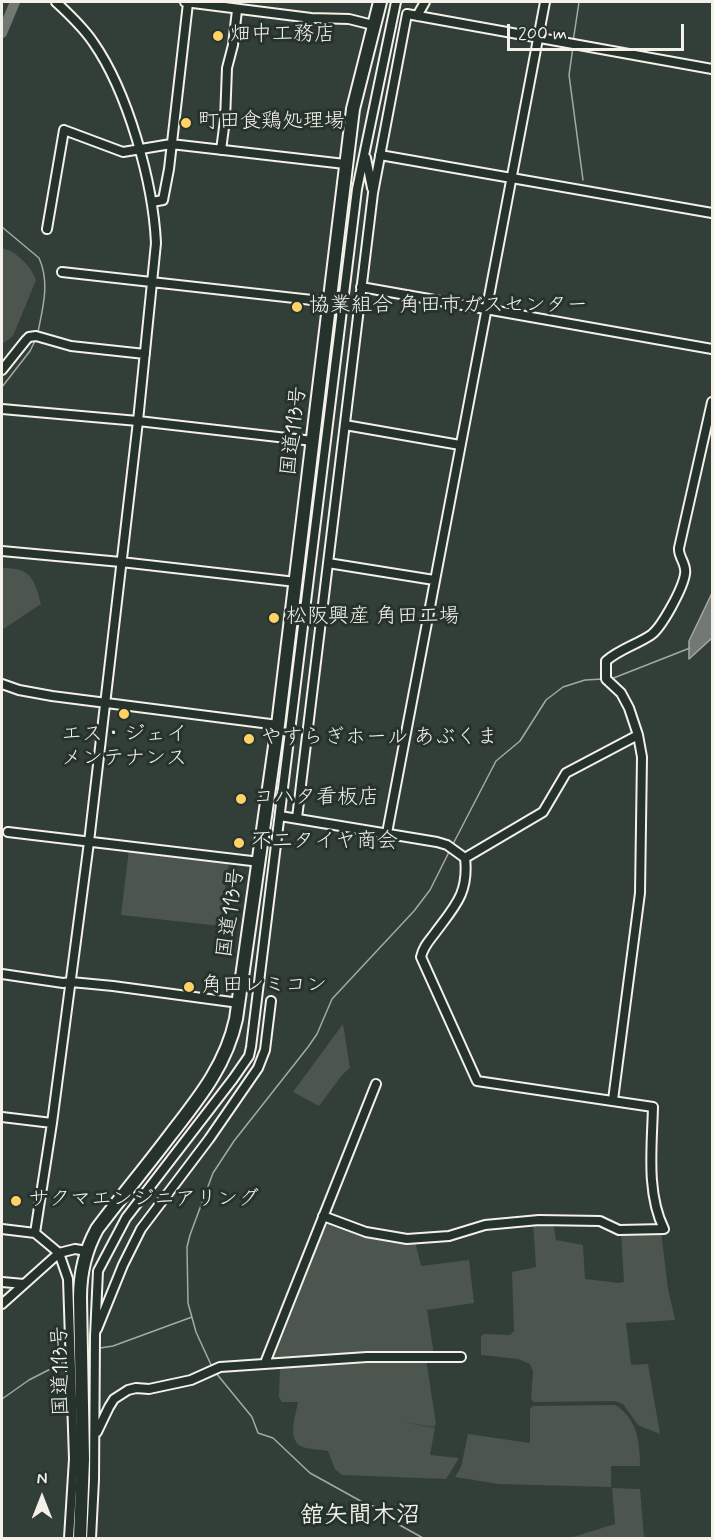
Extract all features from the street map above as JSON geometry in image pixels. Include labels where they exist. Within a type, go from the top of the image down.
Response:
[{"type":"highway","name":"国道113号","points":[[80,1539],[83,1490],[80,1298],[81,1276],[87,1251],[98,1229],[216,1074],[233,1033],[239,1003],[278,725],[345,164],[353,109],[380,2]]},
{"type":"street","points":[[35,1233],[71,982],[138,421],[156,243],[152,202],[121,94],[110,69],[93,41],[56,2]]},
{"type":"street","points":[[152,202],[163,200],[187,2],[311,18],[375,20],[384,2]]},
{"type":"street","points":[[91,1539],[95,1438],[94,1336],[98,1271],[126,1218],[249,1056],[357,189],[396,2]]},
{"type":"street","points":[[417,16],[425,2]]},
{"type":"street","points":[[387,833],[545,2]]},
{"type":"street","points":[[221,150],[225,120],[226,76],[237,9]]},
{"type":"street","points":[[297,818],[373,194],[407,14],[712,69]]},
{"type":"street","points":[[47,229],[64,130],[123,153],[171,144],[345,164]]},
{"type":"street","points":[[365,154],[373,194]]},
{"type":"street","points":[[381,154],[712,213]]},
{"type":"street","points":[[62,272],[151,284],[330,302]]},
{"type":"street","points":[[361,287],[712,349]]},
{"type":"street","points":[[2,370],[29,337],[36,336],[70,346],[145,354]]},
{"type":"street","points":[[613,1100],[640,893],[642,757],[629,708],[621,693],[606,679],[606,660],[617,651],[648,637],[657,630],[685,576],[686,570],[678,553],[712,402]]},
{"type":"street","points":[[2,409],[138,421],[313,441]]},
{"type":"street","points":[[345,425],[460,445]]},
{"type":"street","points":[[2,551],[296,582]]},
{"type":"street","points":[[328,563],[434,580]]},
{"type":"street","points":[[2,684],[19,690],[105,703],[278,725]]},
{"type":"street","points":[[465,858],[543,812],[567,772],[638,735]]},
{"type":"street","points":[[280,816],[437,842],[447,845],[465,858]]},
{"type":"street","points":[[8,832],[260,862]]},
{"type":"street","points":[[323,1216],[366,1232],[407,1239],[449,1236],[485,1225],[539,1220],[600,1221],[619,1230],[664,1229],[656,1213],[653,1186],[653,1107],[477,1081],[420,957],[463,891],[466,883],[465,858]]},
{"type":"street","points":[[2,974],[239,1003]]},
{"type":"street","points":[[94,1336],[123,1265],[141,1229],[209,1139],[258,1068],[265,1050],[271,1001]]},
{"type":"street","points":[[265,1363],[376,1084]]},
{"type":"street","points":[[2,1117],[52,1123]]},
{"type":"street","points":[[2,1229],[35,1233],[58,1253],[68,1279],[74,1458],[69,1539]]},
{"type":"street","points":[[2,1304],[58,1253],[75,1250],[87,1251]]},
{"type":"street","points":[[2,1282],[24,1284]]},
{"type":"street","points":[[95,1438],[114,1399],[128,1390],[149,1389],[191,1380],[220,1367],[367,1357],[461,1357]]},
{"type":"street","points":[[82,1410],[86,1412],[91,1433],[95,1438]]},
{"type":"shaded area","points":[[2,248],[13,252],[22,260],[36,280],[13,336],[2,344]]},
{"type":"shaded area","points":[[2,568],[19,570],[30,576],[41,604],[2,630]]},
{"type":"shaded area","points":[[712,593],[712,638],[689,659],[689,641]]},
{"type":"shaded area","points":[[129,849],[229,861],[220,926],[121,915]]},
{"type":"shaded area","points":[[343,1024],[350,1068],[319,1106],[293,1092]]},
{"type":"shaded area","points":[[330,1221],[383,1239],[415,1241],[421,1266],[469,1260],[474,1303],[427,1310],[434,1355],[326,1355],[274,1358],[325,1227]]},
{"type":"shaded area","points":[[553,1221],[556,1240],[583,1245],[585,1279],[619,1283],[624,1282],[621,1233],[661,1231],[668,1289],[675,1320],[626,1323],[631,1365],[648,1364],[660,1434],[638,1425],[623,1404],[614,1401],[534,1402],[531,1399],[533,1371],[530,1364],[518,1359],[481,1355],[481,1336],[484,1334],[510,1335],[514,1331],[512,1272],[536,1267],[533,1222]]},
{"type":"shaded area","points":[[426,1359],[436,1424],[434,1427],[402,1422],[435,1428],[430,1455],[459,1458],[446,1479],[342,1475],[335,1469],[328,1451],[309,1449],[298,1444],[293,1434],[293,1427],[298,1402],[282,1402],[279,1397],[280,1367],[283,1363]]},
{"type":"shaded area","points":[[615,1405],[628,1417],[636,1431],[640,1466],[611,1466],[611,1487],[499,1484],[455,1477],[461,1467],[468,1434],[530,1443],[530,1409],[533,1406]]},
{"type":"shaded area","points":[[612,1488],[640,1489],[644,1538],[570,1538],[615,1524]]},
{"type":"waterway","points":[[2,33],[15,2]]},
{"type":"waterway","points":[[573,42],[579,2]]},
{"type":"waterway","points":[[573,47],[569,75],[583,180]]},
{"type":"waterway","points":[[2,227],[39,258],[45,285],[38,332]]},
{"type":"waterway","points":[[2,387],[30,351],[36,339]]},
{"type":"waterway","points":[[611,679],[690,648]]},
{"type":"waterway","points":[[452,846],[496,761],[520,741],[546,700],[563,687],[585,680],[603,679]]},
{"type":"waterway","points":[[212,1367],[196,1332],[188,1303],[187,1247],[213,1173],[234,1141],[317,1034],[332,999],[414,911],[430,890],[450,850]]},
{"type":"waterway","points":[[100,1348],[113,1346],[192,1317]]},
{"type":"waterway","points":[[2,1399],[29,1380],[68,1360]]},
{"type":"waterway","points":[[216,1373],[252,1417],[258,1433],[273,1438],[310,1473],[366,1504],[376,1507],[396,1523],[423,1538]]},
{"type":"place","name":"畑中工務店","points":[[218,36]]},
{"type":"place","name":"町田食鶏処理場","points":[[186,123]]},
{"type":"place","name":"協業組合 角田市ガスセンター","points":[[297,307]]},
{"type":"place","name":"松阪興産 角田工場","points":[[274,618]]},
{"type":"place","name":"エス・ジェイ メンテナンス","points":[[124,714]]},
{"type":"place","name":"やすらぎホール あぶくま","points":[[249,739]]},
{"type":"place","name":"コハタ看板店","points":[[241,799]]},
{"type":"place","name":"不二タイヤ商会","points":[[239,843]]},
{"type":"place","name":"角田レミコン","points":[[189,987]]},
{"type":"place","name":"サクマエンジニアリング","points":[[16,1201]]},
{"type":"district","name":"舘矢間木沼","points":[[360,1517]]}]
